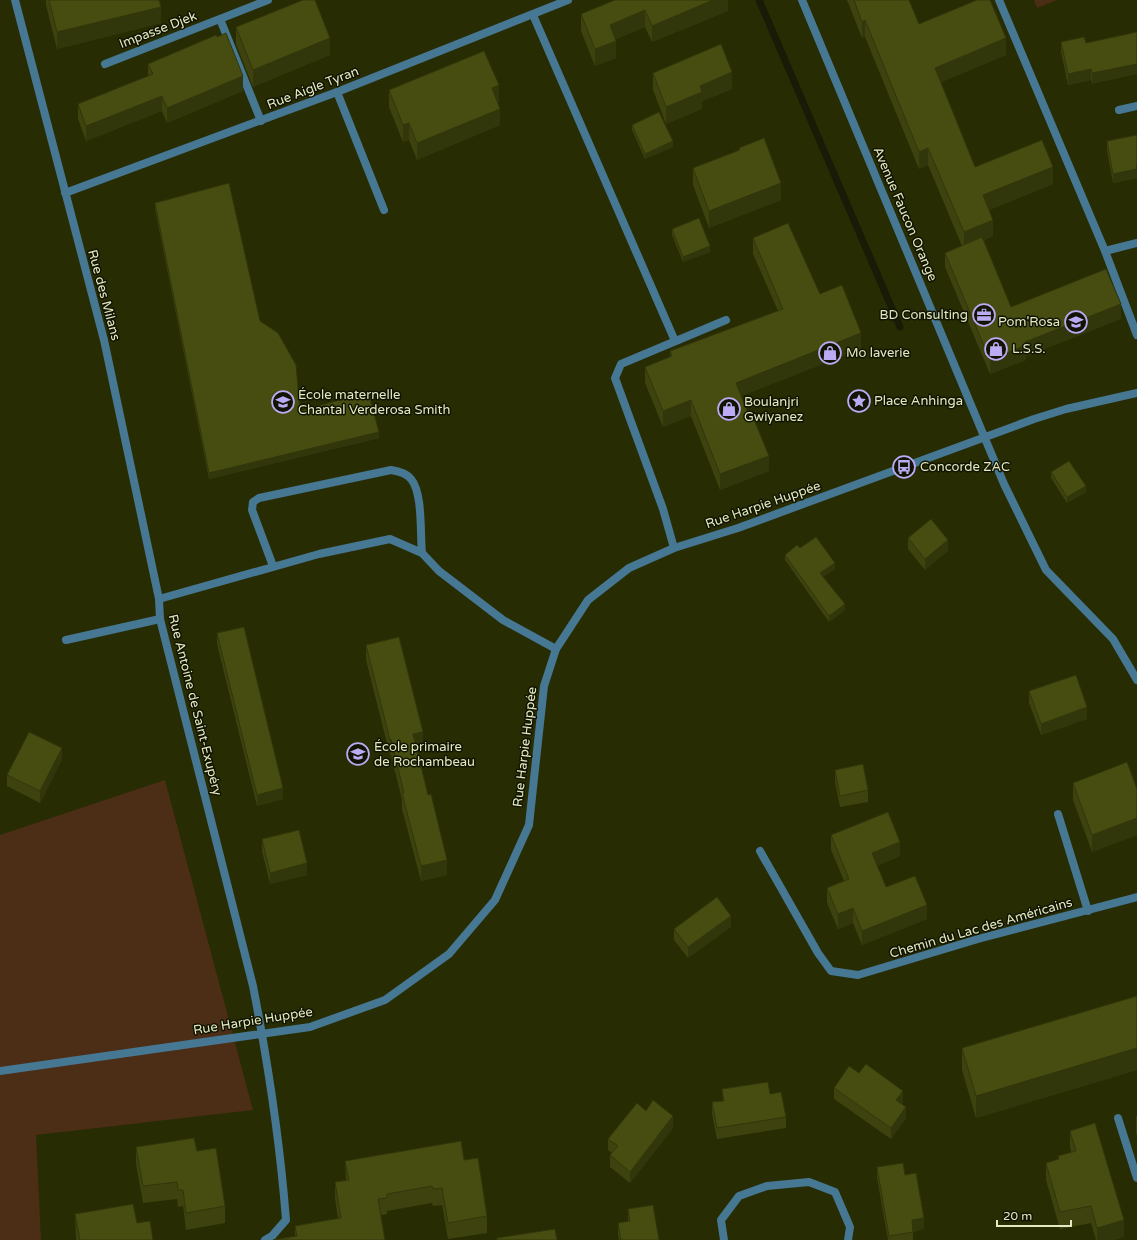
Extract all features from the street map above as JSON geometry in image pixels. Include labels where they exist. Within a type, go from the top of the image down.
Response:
[{"type":"street","name":"Rue des Milans","points":[[15,0],[104,340],[160,598]]},
{"type":"street","name":"Impasse Djek","points":[[105,64],[268,0]]},
{"type":"street","name":"Rue Aigle Tyran","points":[[65,193],[337,92],[568,0]]},
{"type":"street","name":"Avenue Faucon Orange","points":[[802,0],[1004,484],[1046,570],[1113,639],[1137,680]]},
{"type":"street","points":[[999,0],[1105,251],[1137,335]]},
{"type":"street","points":[[533,15],[675,341]]},
{"type":"street","points":[[220,19],[261,121]]},
{"type":"street","points":[[337,92],[384,210]]},
{"type":"street","points":[[1119,110],[1137,106]]},
{"type":"street","points":[[1105,251],[1137,243]]},
{"type":"street","points":[[674,548],[663,509],[615,378],[621,364],[726,320]]},
{"type":"street","name":"Rue Harpie Huppée","points":[[0,1071],[310,1027],[385,1000],[449,954],[495,900],[529,825],[544,686],[556,649],[588,600],[629,568],[674,548],[738,528],[985,436],[1066,409],[1137,393]]},
{"type":"street","points":[[274,566],[252,510],[253,502],[259,498],[391,470],[401,472],[410,479],[417,493],[422,553]]},
{"type":"street","name":"Rue Antoine de Saint-Exupéry","points":[[265,1240],[272,1236],[286,1220],[284,1191],[262,1034],[253,986],[160,619],[160,598],[319,554],[390,539],[422,553],[439,571],[502,620],[556,649]]},
{"type":"street","points":[[66,640],[160,619]]},
{"type":"street","points":[[1058,814],[1088,911]]},
{"type":"street","name":"Chemin du Lac des Américains","points":[[760,851],[818,953],[831,971],[858,975],[978,940],[1137,897]]},
{"type":"street","points":[[1118,1118],[1137,1178]]},
{"type":"street","points":[[724,1240],[721,1220],[739,1196],[767,1186],[809,1182],[835,1192],[850,1227],[848,1240]]},
{"type":"shaded area","points":[[1034,0],[1057,0],[1037,8]]},
{"type":"shaded area","points":[[165,780],[253,1110],[36,1135],[41,1240],[0,1240],[0,835]]},
{"type":"building","points":[[49,0],[159,0],[161,7],[57,32]]},
{"type":"building","points":[[303,0],[315,0],[330,38],[253,70],[236,27]]},
{"type":"building","points":[[615,0],[713,0],[652,26],[645,10],[610,25],[616,41],[595,49],[581,14]]},
{"type":"building","points":[[854,0],[909,0],[919,24],[977,0],[990,0],[1006,38],[935,68],[975,167],[1042,140],[1053,167],[983,195],[993,220],[964,232],[928,148],[919,152],[865,20],[862,22]]},
{"type":"building","points":[[1137,32],[1137,64],[1092,73],[1091,69],[1068,74],[1061,42],[1084,37],[1086,43]]},
{"type":"building","points":[[226,33],[243,76],[167,108],[162,96],[86,126],[78,104],[153,74],[148,64],[216,35],[217,37]]},
{"type":"building","points":[[721,44],[732,72],[700,86],[702,92],[666,107],[653,73]]},
{"type":"building","points":[[484,51],[499,85],[492,88],[500,109],[417,143],[409,123],[403,125],[389,90]]},
{"type":"building","points":[[659,112],[673,141],[645,154],[632,125]]},
{"type":"building","points":[[1137,135],[1137,169],[1113,174],[1107,141]]},
{"type":"building","points":[[764,138],[781,183],[709,211],[693,168],[740,150],[739,148]]},
{"type":"building","points":[[229,183],[260,321],[278,333],[296,365],[300,411],[368,392],[379,432],[209,473],[155,203]]},
{"type":"building","points":[[699,218],[710,246],[683,257],[672,229]]},
{"type":"building","points":[[788,223],[820,294],[842,285],[861,333],[736,383],[750,418],[753,417],[769,456],[720,474],[691,400],[663,411],[645,367],[672,356],[670,351],[783,309],[753,238]]},
{"type":"building","points":[[982,237],[1011,307],[1106,269],[1121,304],[1025,342],[1026,345],[990,360],[945,253]]},
{"type":"building","points":[[1069,461],[1086,486],[1067,497],[1051,472]]},
{"type":"building","points":[[931,519],[948,540],[925,559],[908,538]]},
{"type":"building","points":[[816,537],[835,563],[820,573],[845,604],[829,616],[785,555],[797,545],[800,548]]},
{"type":"building","points":[[244,627],[283,788],[257,795],[217,633]]},
{"type":"building","points":[[399,637],[423,732],[413,734],[428,795],[431,794],[447,860],[421,866],[402,793],[404,793],[391,739],[390,740],[366,645]]},
{"type":"building","points":[[1076,675],[1087,707],[1041,724],[1029,691]]},
{"type":"building","points":[[29,732],[62,748],[40,791],[7,775]]},
{"type":"building","points":[[1127,762],[1137,789],[1137,818],[1092,835],[1073,783]]},
{"type":"building","points":[[863,764],[868,790],[840,796],[835,770]]},
{"type":"building","points":[[888,812],[900,842],[872,853],[886,887],[915,876],[927,905],[862,931],[853,908],[838,914],[827,888],[849,879],[831,835]]},
{"type":"building","points":[[299,830],[307,863],[270,873],[262,839]]},
{"type":"building","points":[[717,897],[731,916],[688,947],[674,929]]},
{"type":"building","points":[[1137,996],[1137,1048],[976,1096],[962,1048]]},
{"type":"building","points":[[866,1064],[903,1091],[896,1100],[906,1107],[891,1128],[834,1088],[849,1066],[859,1073]]},
{"type":"building","points":[[768,1082],[770,1094],[781,1092],[786,1117],[717,1128],[712,1102],[724,1101],[722,1089]]},
{"type":"building","points":[[653,1100],[673,1116],[630,1172],[610,1155],[618,1146],[608,1139],[637,1103],[646,1111]]},
{"type":"building","points":[[1095,1123],[1124,1220],[1097,1228],[1091,1206],[1060,1212],[1046,1163],[1059,1159],[1058,1156],[1076,1151],[1070,1131]]},
{"type":"building","points":[[194,1138],[197,1151],[216,1148],[225,1206],[186,1213],[183,1190],[178,1190],[177,1182],[143,1186],[136,1147]]},
{"type":"building","points":[[461,1141],[464,1160],[478,1158],[487,1216],[448,1223],[442,1188],[433,1189],[432,1186],[387,1194],[387,1198],[378,1199],[385,1240],[273,1240],[297,1236],[295,1226],[341,1218],[335,1182],[349,1180],[345,1161]]},
{"type":"building","points":[[903,1163],[905,1175],[916,1173],[924,1218],[912,1220],[913,1232],[889,1236],[877,1167]]},
{"type":"building","points":[[133,1204],[137,1223],[150,1221],[153,1240],[80,1240],[75,1214]]},
{"type":"building","points":[[653,1205],[659,1240],[621,1240],[618,1223],[630,1221],[628,1209]]},
{"type":"building","points":[[555,1229],[557,1240],[497,1240],[497,1238]]},
{"type":"waterway","points":[[759,0],[900,327]]},
{"type":"place","name":"BD Consulting","points":[[984,315]]},
{"type":"place","name":"Pom'Rosa","points":[[1076,322]]},
{"type":"place","name":"L.S.S.","points":[[996,349]]},
{"type":"place","name":"Mo laverie","points":[[830,353]]},
{"type":"place","name":"Place Anhinga","points":[[859,401]]},
{"type":"place","name":"École maternelle Chantal Verderosa Smith","points":[[283,402]]},
{"type":"place","name":"Boulanjri Gwiyanez","points":[[729,409]]},
{"type":"place","name":"Concorde ZAC","points":[[904,467]]},
{"type":"place","name":"École primaire de Rochambeau","points":[[358,754]]}]
